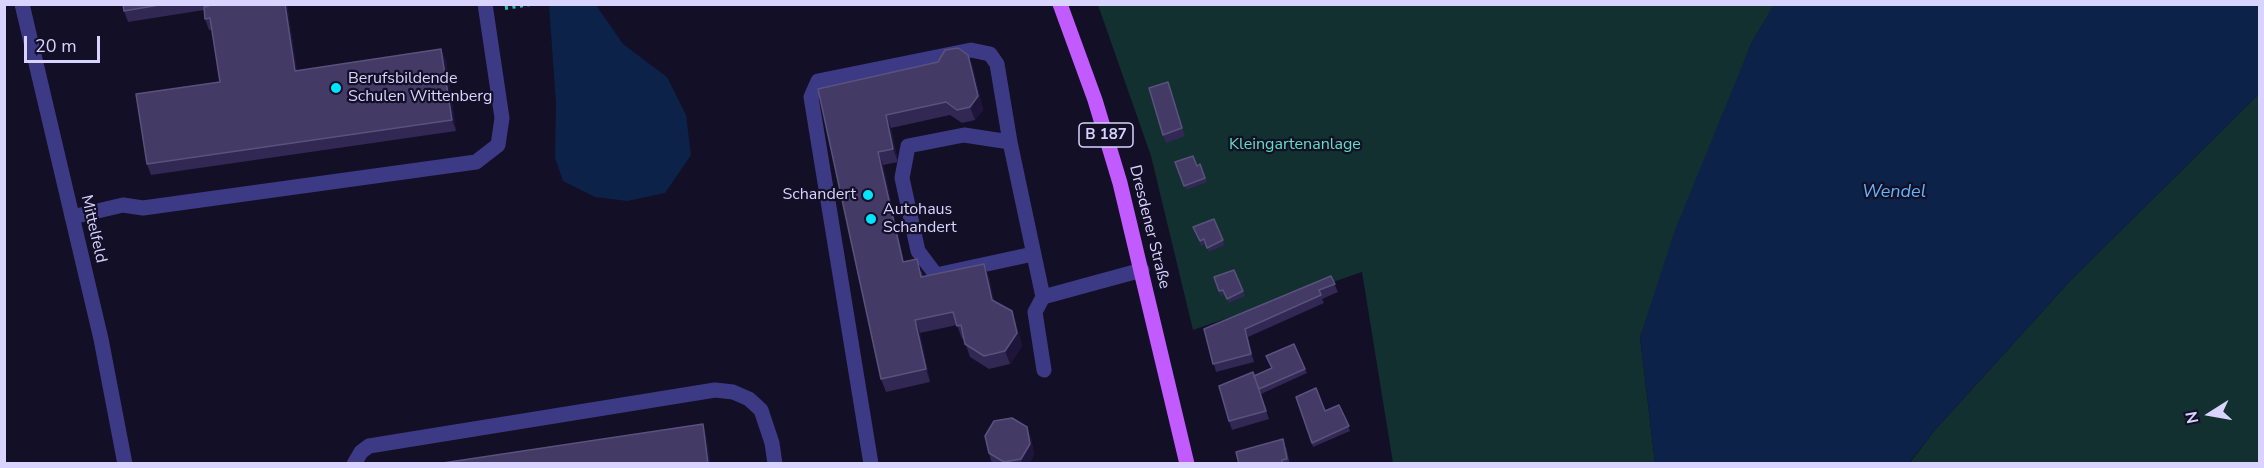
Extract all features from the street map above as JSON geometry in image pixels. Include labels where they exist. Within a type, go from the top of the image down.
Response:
[{"type":"main road","name":"Dresdener Straße","points":[[1060,4],[1108,142],[1142,270],[1187,464]]},
{"type":"street","name":"Mittelfeld","points":[[22,4],[113,392],[125,464]]},
{"type":"street","points":[[72,217],[123,205],[143,208],[476,162],[498,145],[502,118],[485,4]]},
{"type":"street","points":[[871,464],[811,97],[818,81],[971,50],[990,54],[997,64],[1010,142],[1043,297],[1035,312],[1044,370]]},
{"type":"street","points":[[1010,142],[964,135],[908,146],[902,178],[918,251],[936,275],[1033,254]]},
{"type":"street","points":[[1043,297],[1142,270]]},
{"type":"street","points":[[354,464],[361,452],[369,446],[715,390],[733,392],[749,399],[761,410],[772,442],[775,464]]},
{"type":"green space","name":"Kleingartenanlage","points":[[1098,5],[1774,5],[1751,44],[1640,337],[1655,463],[1393,463],[1362,272],[1193,330],[1151,156]]},
{"type":"green space","points":[[2259,94],[2259,463],[1909,464],[1935,430],[2071,280]]},
{"type":"water","name":"Wendel","points":[[1774,4],[2259,5],[2259,94],[2071,280],[1935,430],[1909,463],[1655,463],[1640,337],[1675,230],[1751,44]]},
{"type":"water","points":[[549,5],[596,5],[623,44],[667,77],[686,115],[691,155],[665,193],[627,201],[595,197],[563,181],[555,158],[556,103]]},
{"type":"building","points":[[123,4],[165,4],[124,11]]},
{"type":"building","name":"Berufsbildende Schulen Wittenberg","points":[[209,4],[285,4],[295,71],[441,49],[452,120],[147,164],[136,94],[220,82],[210,18],[205,19],[204,7]]},
{"type":"building","name":"Autohaus Schandert","points":[[958,48],[968,55],[978,96],[970,107],[957,110],[946,102],[886,115],[893,149],[878,152],[903,262],[917,259],[921,277],[984,264],[992,300],[1012,311],[1017,333],[1005,351],[984,356],[965,344],[961,325],[957,326],[953,312],[915,320],[926,369],[881,379],[818,89],[938,62],[945,50]]},
{"type":"building","points":[[1168,82],[1182,128],[1163,135],[1149,88]]},
{"type":"building","points":[[1193,156],[1197,166],[1200,164],[1205,178],[1184,186],[1175,162]]},
{"type":"building","points":[[1214,219],[1223,240],[1207,248],[1204,239],[1200,241],[1193,227]]},
{"type":"building","points":[[1234,270],[1243,291],[1227,299],[1223,290],[1219,291],[1214,277]]},
{"type":"building","points":[[1331,276],[1335,284],[1319,290],[1321,295],[1245,329],[1251,354],[1213,364],[1204,329]]},
{"type":"building","points":[[1294,344],[1305,369],[1259,389],[1254,376],[1272,368],[1266,356]]},
{"type":"building","points":[[1253,372],[1266,411],[1229,421],[1219,386]]},
{"type":"building","points":[[1316,388],[1325,411],[1339,405],[1349,426],[1312,443],[1296,397]]},
{"type":"building","points":[[1012,418],[1027,427],[1030,444],[1021,459],[1004,462],[989,453],[985,436],[994,421]]},
{"type":"building","points":[[703,424],[708,464],[436,464]]},
{"type":"building","points":[[1283,439],[1287,459],[1282,460],[1282,464],[1239,464],[1236,452]]},
{"type":"place","name":"Berufsbildende Schulen Wittenberg","points":[[336,88]]},
{"type":"place","name":"Schandert","points":[[868,195]]},
{"type":"place","name":"Autohaus Schandert","points":[[871,219]]}]
